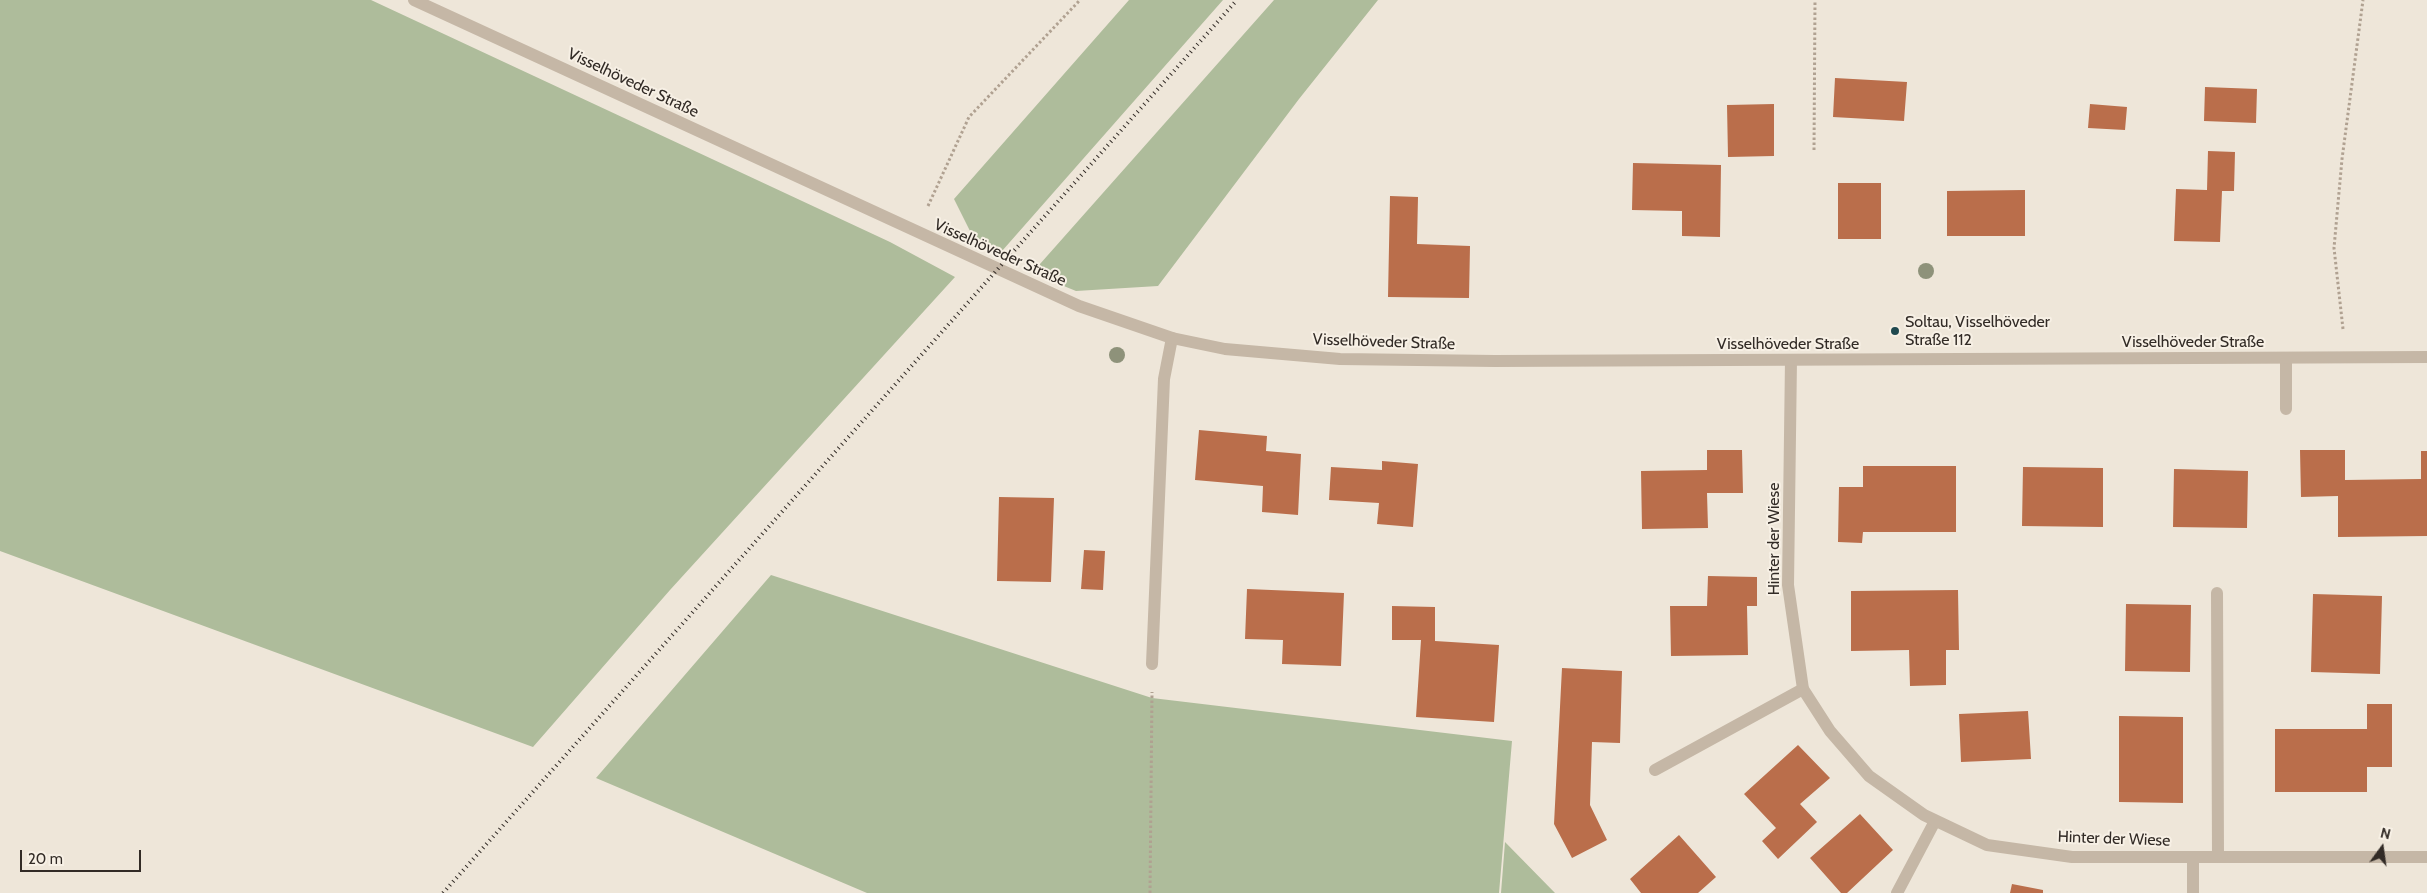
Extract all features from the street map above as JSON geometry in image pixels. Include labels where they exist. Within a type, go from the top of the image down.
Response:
[{"type":"street","name":"Visselhöveder Straße","points":[[414,0],[1079,306],[1172,338],[1244,351],[1340,359],[1495,361],[2427,357]]},
{"type":"street","points":[[1152,664],[1164,379],[1172,338]]},
{"type":"street","points":[[2286,358],[2286,409]]},
{"type":"street","name":"Hinter der Wiese","points":[[1791,360],[1788,585],[1803,689],[1830,731],[1869,776],[1935,821],[1987,845],[2072,857],[2427,857]]},
{"type":"street","points":[[2217,593],[2218,857]]},
{"type":"street","points":[[1655,770],[1803,689]]},
{"type":"street","points":[[1897,893],[1935,821]]},
{"type":"street","points":[[2193,857],[2193,893]]},
{"type":"path","points":[[915,232],[969,116],[1080,0]]},
{"type":"path","points":[[1814,150],[1815,0]]},
{"type":"path","points":[[2341,318],[2334,248],[2342,159],[2363,0]]},
{"type":"path","points":[[1150,893],[1152,664]]},
{"type":"green space","points":[[0,0],[371,0],[890,242],[955,277],[670,590],[533,747],[0,551]]},
{"type":"green space","points":[[1129,0],[1223,0],[1002,251],[972,235],[954,199]]},
{"type":"green space","points":[[1274,0],[1378,0],[1299,99],[1158,286],[1076,291],[1032,273]]},
{"type":"green space","points":[[771,575],[1152,698],[1512,741],[1499,893],[867,893],[596,778]]},
{"type":"green space","points":[[1505,842],[1555,893],[1501,893]]},
{"type":"building","points":[[1835,78],[1907,82],[1904,121],[1833,117]]},
{"type":"building","points":[[2205,87],[2257,89],[2256,123],[2204,121]]},
{"type":"building","points":[[1774,104],[1774,156],[1728,157],[1727,105]]},
{"type":"building","points":[[2090,104],[2127,107],[2125,130],[2088,128]]},
{"type":"building","points":[[2208,151],[2235,152],[2234,191],[2222,191],[2220,242],[2174,241],[2176,189],[2207,190]]},
{"type":"building","points":[[1633,163],[1721,165],[1720,237],[1682,236],[1682,211],[1632,210]]},
{"type":"building","points":[[1838,183],[1881,183],[1881,239],[1838,239]]},
{"type":"building","points":[[2025,190],[2025,236],[1947,236],[1947,191]]},
{"type":"building","points":[[1390,196],[1418,197],[1417,244],[1470,246],[1469,298],[1388,297]]},
{"type":"building","points":[[1199,430],[1267,436],[1266,451],[1301,454],[1298,515],[1262,512],[1263,486],[1195,480]]},
{"type":"building","points":[[1707,450],[1742,450],[1743,493],[1707,493],[1708,528],[1642,529],[1641,471],[1707,470]]},
{"type":"building","points":[[2300,450],[2345,450],[2345,480],[2421,479],[2421,451],[2427,451],[2427,536],[2338,537],[2338,496],[2301,497]]},
{"type":"building","points":[[1382,461],[1418,464],[1413,527],[1377,524],[1379,503],[1329,500],[1331,467],[1382,470]]},
{"type":"building","points":[[1863,466],[1956,466],[1956,532],[1863,532],[1862,543],[1838,542],[1839,487],[1863,487]]},
{"type":"building","points":[[2023,467],[2103,468],[2103,527],[2022,526]]},
{"type":"building","points":[[2174,469],[2248,471],[2247,528],[2173,527]]},
{"type":"building","points":[[999,497],[1054,498],[1051,582],[997,581]]},
{"type":"building","points":[[1084,550],[1105,551],[1103,590],[1081,589]]},
{"type":"building","points":[[1708,576],[1757,577],[1757,606],[1747,606],[1748,655],[1671,656],[1670,606],[1707,606]]},
{"type":"building","points":[[1247,589],[1344,593],[1341,666],[1282,664],[1283,640],[1245,639]]},
{"type":"building","points":[[1958,590],[1959,650],[1946,650],[1946,685],[1910,686],[1909,650],[1851,651],[1851,591]]},
{"type":"building","points":[[2313,594],[2382,596],[2380,674],[2311,672]]},
{"type":"building","points":[[2126,604],[2191,605],[2190,672],[2125,671]]},
{"type":"building","points":[[1392,606],[1435,607],[1435,641],[1499,645],[1494,722],[1416,717],[1421,640],[1392,640]]},
{"type":"building","points":[[1562,668],[1622,671],[1620,743],[1592,742],[1590,805],[1607,840],[1572,858],[1554,824]]},
{"type":"building","points":[[2367,704],[2392,704],[2392,767],[2367,767],[2367,792],[2275,792],[2275,729],[2367,729]]},
{"type":"building","points":[[2028,711],[2031,759],[1961,762],[1959,714]]},
{"type":"building","points":[[2119,716],[2183,717],[2183,803],[2119,802]]},
{"type":"building","points":[[1798,745],[1830,778],[1800,804],[1817,822],[1778,859],[1762,841],[1776,828],[1744,794]]},
{"type":"building","points":[[1860,814],[1893,850],[1847,893],[1841,893],[1810,858]]},
{"type":"building","points":[[1679,835],[1716,877],[1698,893],[1641,893],[1630,879]]},
{"type":"building","points":[[2012,884],[2043,890],[2043,893],[2010,893]]},
{"type":"railway","points":[[443,893],[1237,0]]},
{"type":"place","name":"Soltau, Visselhöveder Straße 112","points":[[1895,331]]}]
